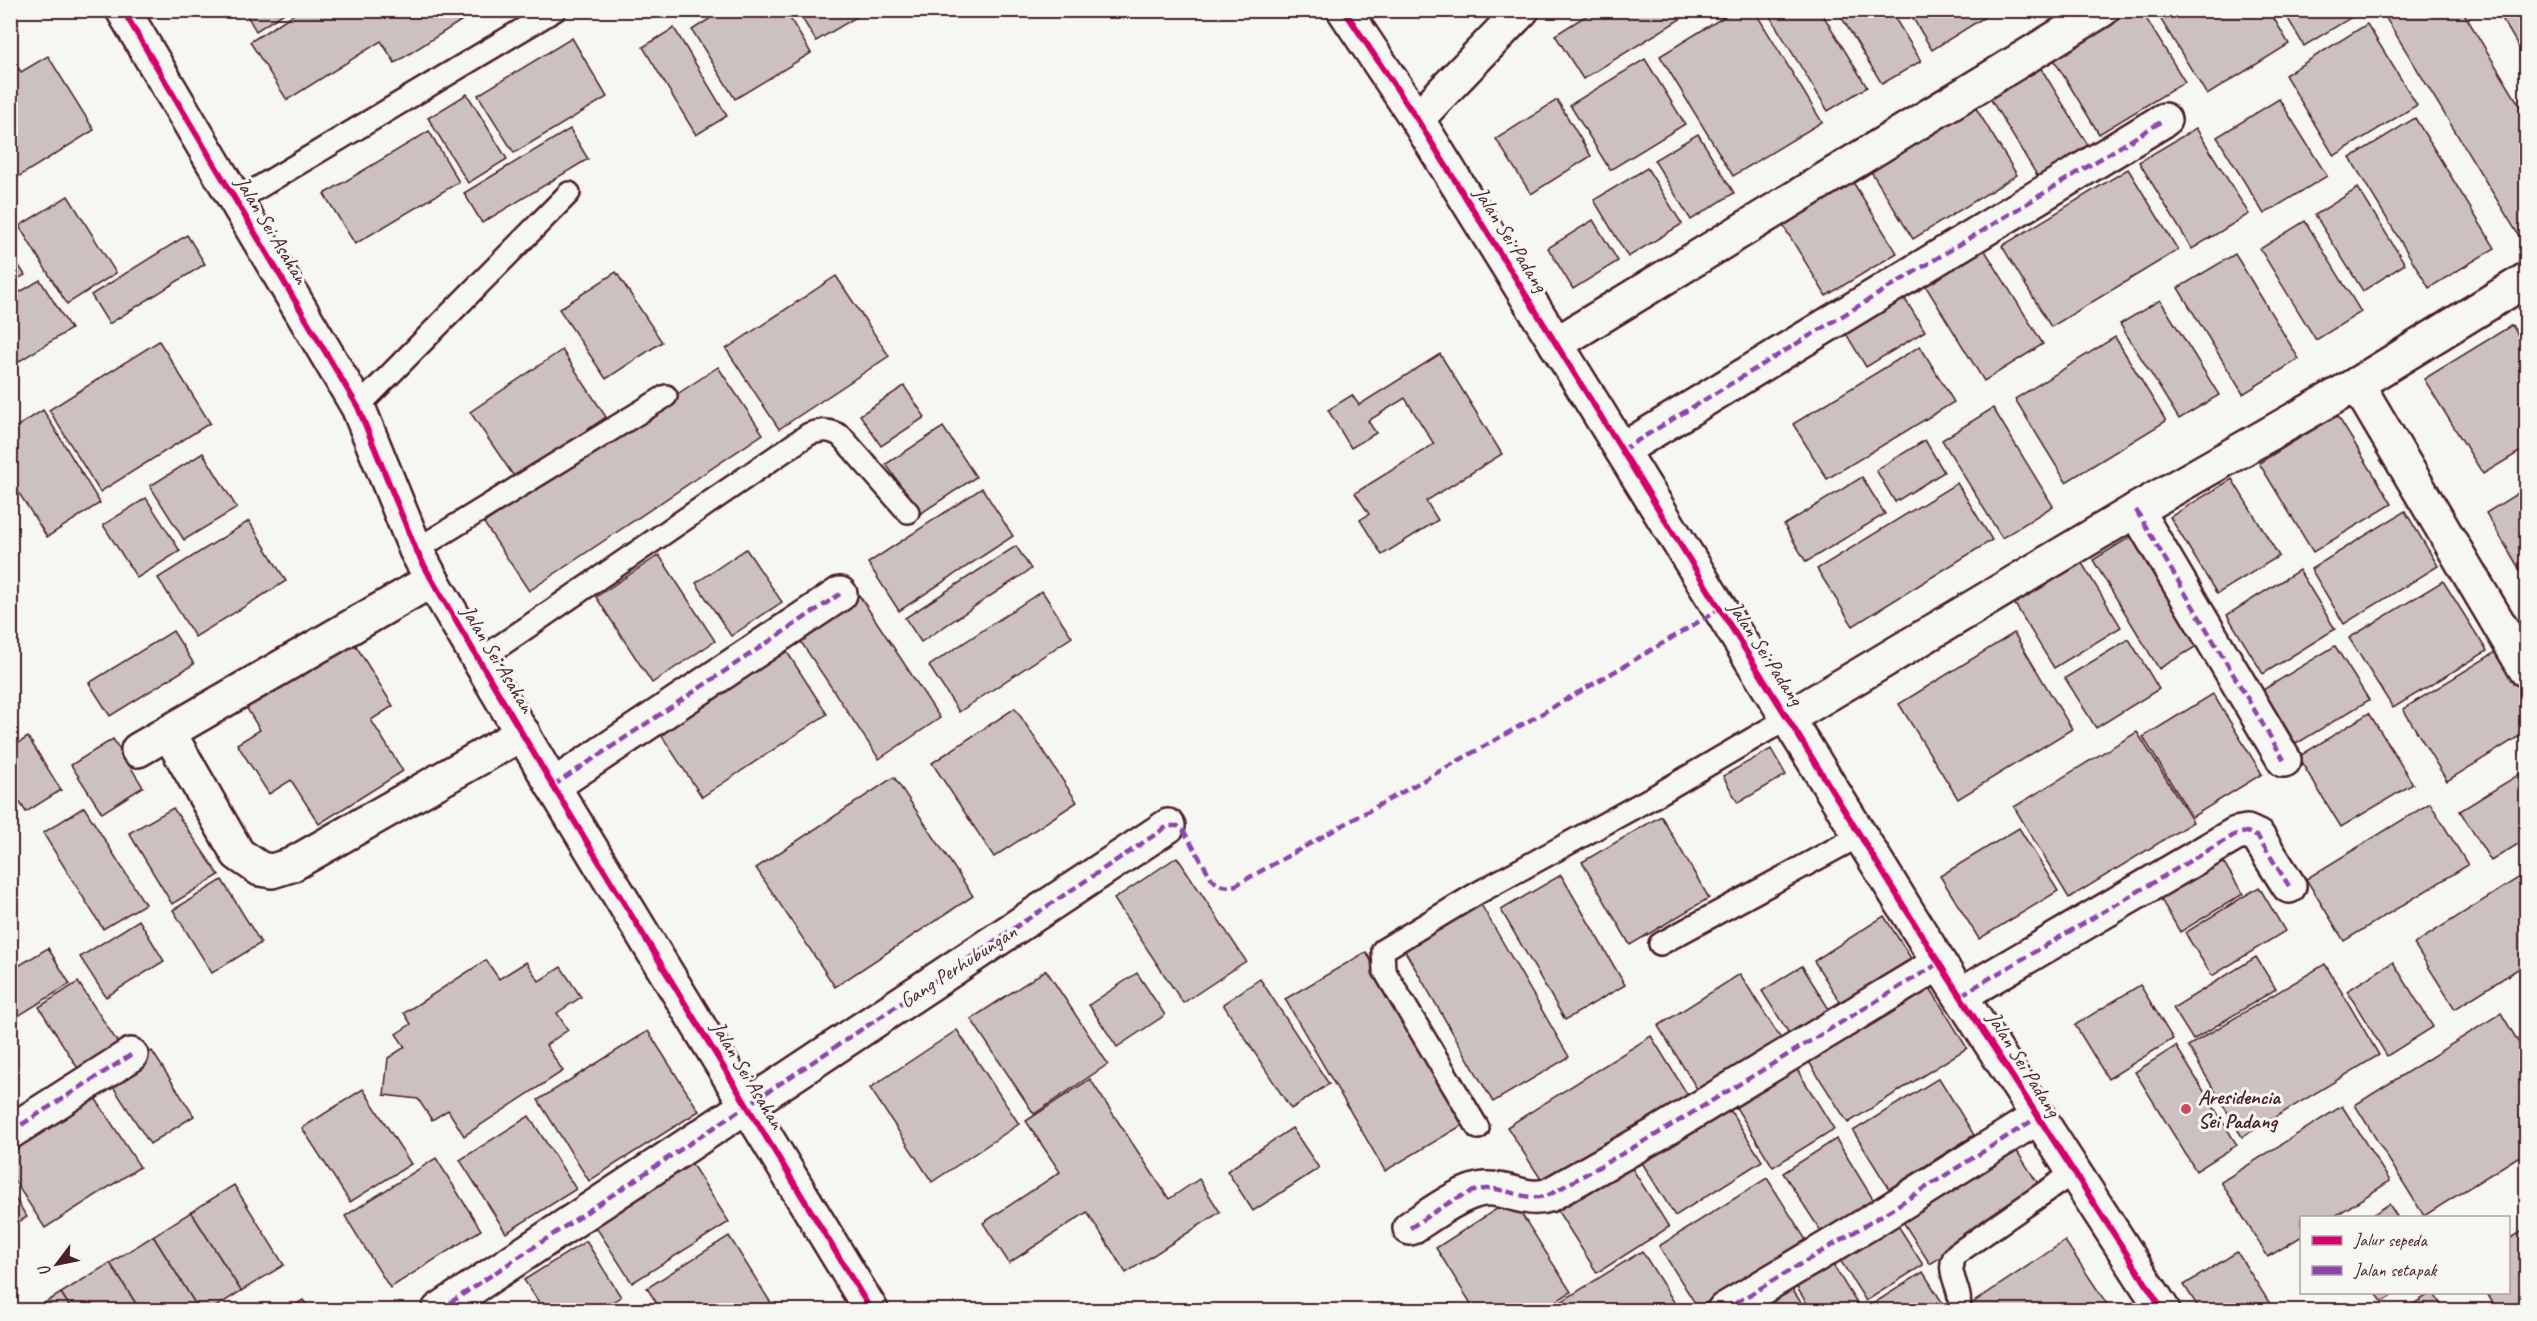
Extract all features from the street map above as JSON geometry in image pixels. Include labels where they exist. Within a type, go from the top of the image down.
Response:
[{"type":"street","name":"Jalan Sei Padang","points":[[1344,10],[1417,119],[1718,610],[1788,718],[1939,963],[2163,1311]]},
{"type":"street","points":[[1417,119],[1522,10]]},
{"type":"street","points":[[1556,344],[2102,10]]},
{"type":"street","name":"Jalan Sei Asahan","points":[[126,12],[358,407],[417,550],[432,580],[553,786],[871,1311]]},
{"type":"street","points":[[1622,450],[2164,120]]},
{"type":"street","points":[[1788,718],[2136,510],[2357,384],[2526,280]]},
{"type":"street","points":[[2357,384],[2526,670]]},
{"type":"street","points":[[2136,510],[2284,759]]},
{"type":"street","points":[[138,750],[432,580]]},
{"type":"street","points":[[553,786],[840,594]]},
{"type":"street","points":[[169,733],[238,854],[260,869],[272,871],[291,865],[523,733]]},
{"type":"street","name":"Gang Perhubungan","points":[[439,1311],[1168,826]]},
{"type":"street","points":[[1960,995],[2236,834],[2247,832],[2258,837],[2289,886]]},
{"type":"street","points":[[1410,1228],[1475,1190],[1497,1190],[1530,1198],[1549,1195],[1657,1134],[1939,963]]},
{"type":"street","points":[[10,1132],[131,1055]]},
{"type":"street","points":[[1724,1311],[2038,1117]]},
{"type":"lane","points":[[236,201],[555,10]]},
{"type":"lane","points":[[358,407],[569,193]]},
{"type":"lane","points":[[417,550],[666,396]]},
{"type":"lane","points":[[480,659],[808,434],[821,430],[832,431],[841,436],[908,512]]},
{"type":"lane","points":[[1478,1128],[1384,970],[1383,950],[1788,718]]},
{"type":"lane","points":[[1660,944],[1861,835]]},
{"type":"lane","points":[[1957,1311],[1960,1303],[1951,1266],[1956,1254],[2074,1172]]},
{"type":"building","points":[[244,10],[289,10],[256,31]]},
{"type":"building","points":[[300,10],[478,10],[395,63],[381,41],[287,100],[250,42]]},
{"type":"building","points":[[723,10],[785,10],[811,53],[735,99],[692,30]]},
{"type":"building","points":[[797,10],[864,10],[865,12],[816,41]]},
{"type":"building","points":[[1595,10],[1695,10],[1583,79],[1555,35]]},
{"type":"building","points":[[1735,10],[1754,10],[1822,122],[1733,176],[1660,56]]},
{"type":"building","points":[[1766,10],[1820,10],[1867,87],[1828,111]]},
{"type":"building","points":[[1837,10],[1890,10],[1921,61],[1882,84]]},
{"type":"building","points":[[1908,10],[1985,10],[1988,15],[1932,50]]},
{"type":"building","points":[[2124,10],[2141,10],[2185,82],[2099,134],[2051,55]]},
{"type":"building","points":[[2155,10],[2269,10],[2289,44],[2207,95]]},
{"type":"building","points":[[2283,10],[2356,10],[2357,14],[2304,46]]},
{"type":"building","points":[[2381,10],[2462,10],[2526,116],[2526,238],[2522,241]]},
{"type":"building","points":[[2497,10],[2526,10],[2526,59]]},
{"type":"building","points":[[2367,24],[2417,105],[2334,156],[2285,75]]},
{"type":"building","points":[[674,28],[727,116],[696,135],[643,47]]},
{"type":"building","points":[[572,38],[607,97],[514,153],[478,95]]},
{"type":"building","points":[[10,55],[21,72],[48,56],[94,130],[10,182]]},
{"type":"building","points":[[1645,59],[1685,124],[1610,170],[1570,105]]},
{"type":"building","points":[[2039,65],[2088,145],[2038,177],[1988,95]]},
{"type":"building","points":[[467,94],[507,159],[468,183],[428,118]]},
{"type":"building","points":[[2279,99],[2327,176],[2264,214],[2217,137]]},
{"type":"building","points":[[1557,100],[1591,156],[1531,194],[1496,139]]},
{"type":"building","points":[[1971,100],[2017,175],[1913,239],[1867,165]]},
{"type":"building","points":[[2415,118],[2495,248],[2429,288],[2350,158]]},
{"type":"building","points":[[2196,128],[2249,214],[2192,249],[2139,162]]},
{"type":"building","points":[[570,129],[588,159],[482,223],[464,193]]},
{"type":"building","points":[[429,131],[459,182],[355,244],[324,194]]},
{"type":"building","points":[[1698,134],[1734,193],[1691,220],[1654,160]]},
{"type":"building","points":[[1647,168],[1682,224],[1628,257],[1594,200]]},
{"type":"building","points":[[2128,169],[2178,250],[2051,327],[2002,246]]},
{"type":"building","points":[[1848,174],[1897,253],[1826,296],[1778,217]]},
{"type":"building","points":[[2358,188],[2405,264],[2363,291],[2315,215]]},
{"type":"building","points":[[68,196],[116,273],[67,304],[19,226]]},
{"type":"building","points":[[1593,220],[1618,261],[1573,289],[1548,248]]},
{"type":"building","points":[[2305,221],[2361,312],[2316,340],[2260,249]]},
{"type":"building","points":[[187,235],[205,264],[109,324],[91,295]]},
{"type":"building","points":[[1979,241],[2043,344],[1984,381],[1920,277]]},
{"type":"building","points":[[10,252],[25,275],[10,283]]},
{"type":"building","points":[[2235,254],[2299,359],[2243,394],[2178,288]]},
{"type":"building","points":[[616,272],[662,342],[606,379],[559,309]]},
{"type":"building","points":[[836,276],[889,356],[779,429],[726,349]]},
{"type":"building","points":[[40,280],[71,329],[10,367],[10,298]]},
{"type":"building","points":[[1903,296],[1925,331],[1866,367],[1845,332]]},
{"type":"building","points":[[2160,300],[2219,395],[2179,419],[2120,324]]},
{"type":"building","points":[[2512,325],[2526,348],[2526,448],[2483,474],[2424,379]]},
{"type":"building","points":[[2115,337],[2166,421],[2066,482],[2015,399]]},
{"type":"building","points":[[159,341],[210,423],[100,492],[49,410]]},
{"type":"building","points":[[1920,346],[1954,402],[1827,479],[1793,424]]},
{"type":"building","points":[[562,350],[606,417],[515,478],[470,412]]},
{"type":"building","points":[[1440,354],[1502,454],[1426,501],[1438,520],[1382,555],[1360,520],[1369,514],[1355,493],[1434,444],[1405,398],[1368,421],[1376,433],[1351,448],[1328,410],[1352,395],[1359,405]]},
{"type":"building","points":[[718,367],[763,434],[529,591],[484,523]]},
{"type":"building","points":[[904,386],[925,417],[881,446],[860,415]]},
{"type":"building","points":[[1993,408],[2053,506],[2002,538],[1942,440]]},
{"type":"building","points":[[43,410],[100,503],[47,537],[10,479],[10,431]]},
{"type":"building","points":[[2337,415],[2392,504],[2313,552],[2259,463]]},
{"type":"building","points":[[943,427],[976,477],[920,514],[886,464]]},
{"type":"building","points":[[1925,440],[1944,472],[1895,502],[1876,470]]},
{"type":"building","points":[[203,453],[237,508],[184,540],[150,486]]},
{"type":"building","points":[[1862,477],[1885,514],[1806,562],[1784,525]]},
{"type":"building","points":[[2232,479],[2279,556],[2217,594],[2170,517]]},
{"type":"building","points":[[1957,483],[1992,540],[1853,626],[1817,569]]},
{"type":"building","points":[[982,488],[1013,536],[899,611],[868,563]]},
{"type":"building","points":[[2526,488],[2526,580],[2486,513]]},
{"type":"building","points":[[146,498],[180,551],[137,578],[103,525]]},
{"type":"building","points":[[2405,511],[2438,566],[2344,624],[2311,569]]},
{"type":"building","points":[[249,521],[286,581],[195,637],[158,578]]},
{"type":"building","points":[[2143,529],[2210,638],[2159,669],[2093,560]]},
{"type":"building","points":[[1016,546],[1031,569],[921,642],[905,618]]},
{"type":"building","points":[[746,549],[782,602],[731,636],[696,583]]},
{"type":"building","points":[[659,555],[715,641],[652,683],[596,597]]},
{"type":"building","points":[[2080,560],[2121,627],[2054,668],[2013,601]]},
{"type":"building","points":[[2299,570],[2335,629],[2263,674],[2227,615]]},
{"type":"building","points":[[2443,581],[2487,651],[2393,708],[2349,638]]},
{"type":"building","points":[[1042,591],[1072,637],[959,712],[929,666]]},
{"type":"building","points":[[859,595],[940,718],[879,759],[797,636]]},
{"type":"building","points":[[173,631],[194,664],[110,716],[89,683]]},
{"type":"building","points":[[2014,633],[2072,729],[1958,799],[1899,704]]},
{"type":"building","points":[[2129,639],[2159,689],[2096,728],[2065,678]]},
{"type":"building","points":[[353,641],[393,706],[371,720],[403,771],[319,824],[291,780],[269,794],[237,744],[260,730],[246,707]]},
{"type":"building","points":[[780,641],[827,714],[702,797],[654,724]]},
{"type":"building","points":[[2335,646],[2369,700],[2296,744],[2263,690]]},
{"type":"building","points":[[2502,648],[2526,688],[2526,732],[2447,781],[2403,709]]},
{"type":"building","points":[[2213,694],[2262,774],[2192,817],[2143,737]]},
{"type":"building","points":[[1015,708],[1077,802],[994,857],[932,763]]},
{"type":"building","points":[[2369,713],[2413,784],[2341,827],[2298,757]]},
{"type":"building","points":[[2137,732],[2193,822],[2069,898],[2014,807]]},
{"type":"building","points":[[28,737],[61,790],[26,812],[10,787],[10,748]]},
{"type":"building","points":[[113,739],[143,787],[102,813],[71,765]]},
{"type":"building","points":[[1771,749],[1786,775],[1738,803],[1723,776]]},
{"type":"building","points":[[2526,770],[2526,839],[2491,861],[2460,811]]},
{"type":"building","points":[[894,777],[973,896],[835,987],[756,868]]},
{"type":"building","points":[[2430,803],[2468,865],[2344,941],[2306,879]]},
{"type":"building","points":[[84,807],[145,904],[103,929],[43,833]]},
{"type":"building","points":[[173,808],[219,875],[172,904],[129,833]]},
{"type":"building","points":[[1661,816],[1709,898],[1630,945],[1582,862]]},
{"type":"building","points":[[2019,828],[2058,891],[1979,939],[1940,876]]},
{"type":"building","points":[[1177,857],[1246,961],[1183,1003],[1114,899]]},
{"type":"building","points":[[2221,858],[2243,894],[2180,932],[2159,896]]},
{"type":"building","points":[[2526,873],[2526,964],[2455,1009],[2414,944]]},
{"type":"building","points":[[1561,875],[1625,985],[1565,1020],[1501,910]]},
{"type":"building","points":[[222,880],[261,943],[212,973],[173,910]]},
{"type":"building","points":[[2259,887],[2285,931],[2212,976],[2185,933]]},
{"type":"building","points":[[1479,901],[1569,1057],[1493,1102],[1402,946]]},
{"type":"building","points":[[1884,916],[1914,963],[1844,1008],[1814,961]]},
{"type":"building","points":[[139,920],[164,961],[106,997],[80,957]]},
{"type":"building","points":[[48,948],[70,984],[10,1021],[10,971]]},
{"type":"building","points":[[1366,952],[1466,1123],[1385,1171],[1285,999]]},
{"type":"building","points":[[2256,957],[2276,989],[2193,1040],[2173,1008]]},
{"type":"building","points":[[486,960],[499,979],[526,962],[539,981],[561,967],[581,997],[557,1013],[568,1030],[546,1045],[563,1071],[464,1136],[448,1110],[432,1120],[418,1099],[384,1095],[388,1058],[405,1047],[396,1034],[411,1024],[404,1013]]},
{"type":"building","points":[[2393,962],[2433,1027],[2387,1056],[2347,991]]},
{"type":"building","points":[[2325,964],[2379,1055],[2242,1137],[2188,1046]]},
{"type":"building","points":[[1802,966],[1832,1014],[1792,1038],[1762,991]]},
{"type":"building","points":[[1046,970],[1108,1064],[1034,1114],[971,1019]]},
{"type":"building","points":[[1137,973],[1165,1015],[1117,1047],[1089,1005]]},
{"type":"building","points":[[1740,974],[1781,1039],[1699,1092],[1658,1026]]},
{"type":"building","points":[[1260,979],[1329,1084],[1291,1109],[1223,1004]]},
{"type":"building","points":[[78,982],[124,1052],[84,1078],[39,1007]]},
{"type":"building","points":[[2140,985],[2173,1039],[2108,1079],[2075,1025]]},
{"type":"building","points":[[1929,986],[1967,1048],[1848,1123],[1809,1062]]},
{"type":"building","points":[[2501,1013],[2526,1055],[2526,1152],[2424,1216],[2355,1105]]},
{"type":"building","points":[[957,1030],[1019,1124],[932,1182],[870,1088]]},
{"type":"building","points":[[648,1031],[699,1111],[589,1181],[538,1100]]},
{"type":"building","points":[[1651,1036],[1689,1097],[1546,1187],[1507,1127]]},
{"type":"building","name":"Aresidencia Sei Padang","points":[[2176,1046],[2237,1145],[2196,1171],[2135,1072]]},
{"type":"building","points":[[152,1051],[194,1116],[150,1144],[108,1079]]},
{"type":"building","points":[[1793,1063],[1834,1129],[1773,1167],[1732,1101]]},
{"type":"building","points":[[1939,1078],[1974,1135],[1889,1189],[1853,1131]]},
{"type":"building","points":[[1090,1079],[1169,1199],[1199,1179],[1220,1212],[1126,1273],[1087,1212],[1009,1263],[983,1223],[1060,1172],[1026,1121]]},
{"type":"building","points":[[88,1087],[140,1167],[45,1228],[10,1174],[10,1137]]},
{"type":"building","points":[[363,1089],[411,1164],[350,1202],[302,1128]]},
{"type":"building","points":[[2342,1106],[2390,1181],[2335,1216],[2300,1216],[2300,1237],[2268,1257],[2221,1182]]},
{"type":"building","points":[[1728,1107],[1762,1161],[1675,1216],[1641,1161]]},
{"type":"building","points":[[529,1116],[576,1189],[506,1233],[460,1160]]},
{"type":"building","points":[[1292,1128],[1319,1168],[1253,1211],[1227,1171]]},
{"type":"building","points":[[1836,1139],[1876,1204],[1824,1236],[1783,1173]]},
{"type":"building","points":[[2011,1142],[2044,1193],[1930,1264],[1898,1214]]},
{"type":"building","points":[[1625,1157],[1669,1227],[1597,1273],[1552,1202]]},
{"type":"building","points":[[436,1158],[481,1230],[390,1288],[345,1216]]},
{"type":"building","points":[[691,1163],[729,1222],[632,1283],[594,1224]]},
{"type":"building","points":[[1767,1178],[1806,1240],[1698,1308],[1659,1246]]},
{"type":"building","points":[[234,1185],[284,1265],[241,1291],[191,1212]]},
{"type":"building","points":[[10,1191],[27,1217],[10,1227]]},
{"type":"building","points":[[1512,1199],[1571,1292],[1542,1310],[1475,1310],[1436,1248]]},
{"type":"building","points":[[2389,1204],[2397,1216],[2371,1216]]},
{"type":"building","points":[[191,1212],[241,1291],[211,1310],[199,1310],[153,1236]]},
{"type":"building","points":[[1892,1216],[1923,1265],[1866,1301],[1835,1252]]},
{"type":"building","points":[[2526,1229],[2526,1310],[2497,1310],[2487,1294],[2510,1294],[2510,1239]]},
{"type":"building","points":[[153,1236],[199,1310],[140,1310],[110,1263]]},
{"type":"building","points":[[729,1236],[774,1308],[770,1310],[661,1310],[647,1288]]},
{"type":"building","points":[[586,1241],[621,1297],[599,1310],[544,1310],[524,1280]]},
{"type":"building","points":[[2065,1241],[2111,1310],[1975,1310],[1971,1304]]},
{"type":"building","points":[[1642,1251],[1679,1310],[1548,1310]]},
{"type":"building","points":[[1825,1252],[1861,1310],[1811,1310],[1789,1275]]},
{"type":"building","points":[[2237,1252],[2274,1310],[2200,1310],[2184,1285]]},
{"type":"building","points":[[110,1263],[140,1310],[72,1310],[61,1293]]},
{"type":"building","points":[[1923,1272],[1947,1310],[1863,1310]]},
{"type":"building","points":[[1788,1283],[1806,1310],[1744,1310]]},
{"type":"building","points":[[61,1293],[72,1310],[33,1310]]},
{"type":"building","points":[[2377,1294],[2395,1294],[2382,1302]]},
{"type":"building","points":[[2430,1294],[2434,1294],[2444,1310],[2403,1310]]},
{"type":"building","points":[[303,1300],[311,1310],[287,1310]]},
{"type":"marked path","points":[[1622,450],[2164,120]]},
{"type":"marked path","points":[[2136,510],[2284,760]]},
{"type":"marked path","points":[[553,786],[840,594]]},
{"type":"marked path","points":[[439,1310],[1168,826],[1178,826],[1183,830],[1215,882],[1223,886],[1236,885],[1539,715],[1718,610]]},
{"type":"marked path","points":[[1961,995],[2236,834],[2247,832],[2258,837],[2289,886]]},
{"type":"marked path","points":[[1410,1228],[1446,1204],[1476,1190],[1493,1189],[1533,1197],[1549,1195],[1657,1134],[1939,963]]},
{"type":"marked path","points":[[10,1132],[131,1055]]},
{"type":"marked path","points":[[1724,1310],[1871,1222],[2038,1117]]},
{"type":"cycle path","points":[[123,10],[358,407],[416,550],[432,580],[553,786],[871,1310]]},
{"type":"cycle path","points":[[1344,10],[1417,119],[1939,963],[2163,1310]]},
{"type":"place","name":"Aresidencia Sei Padang","points":[[2186,1109]]}]
